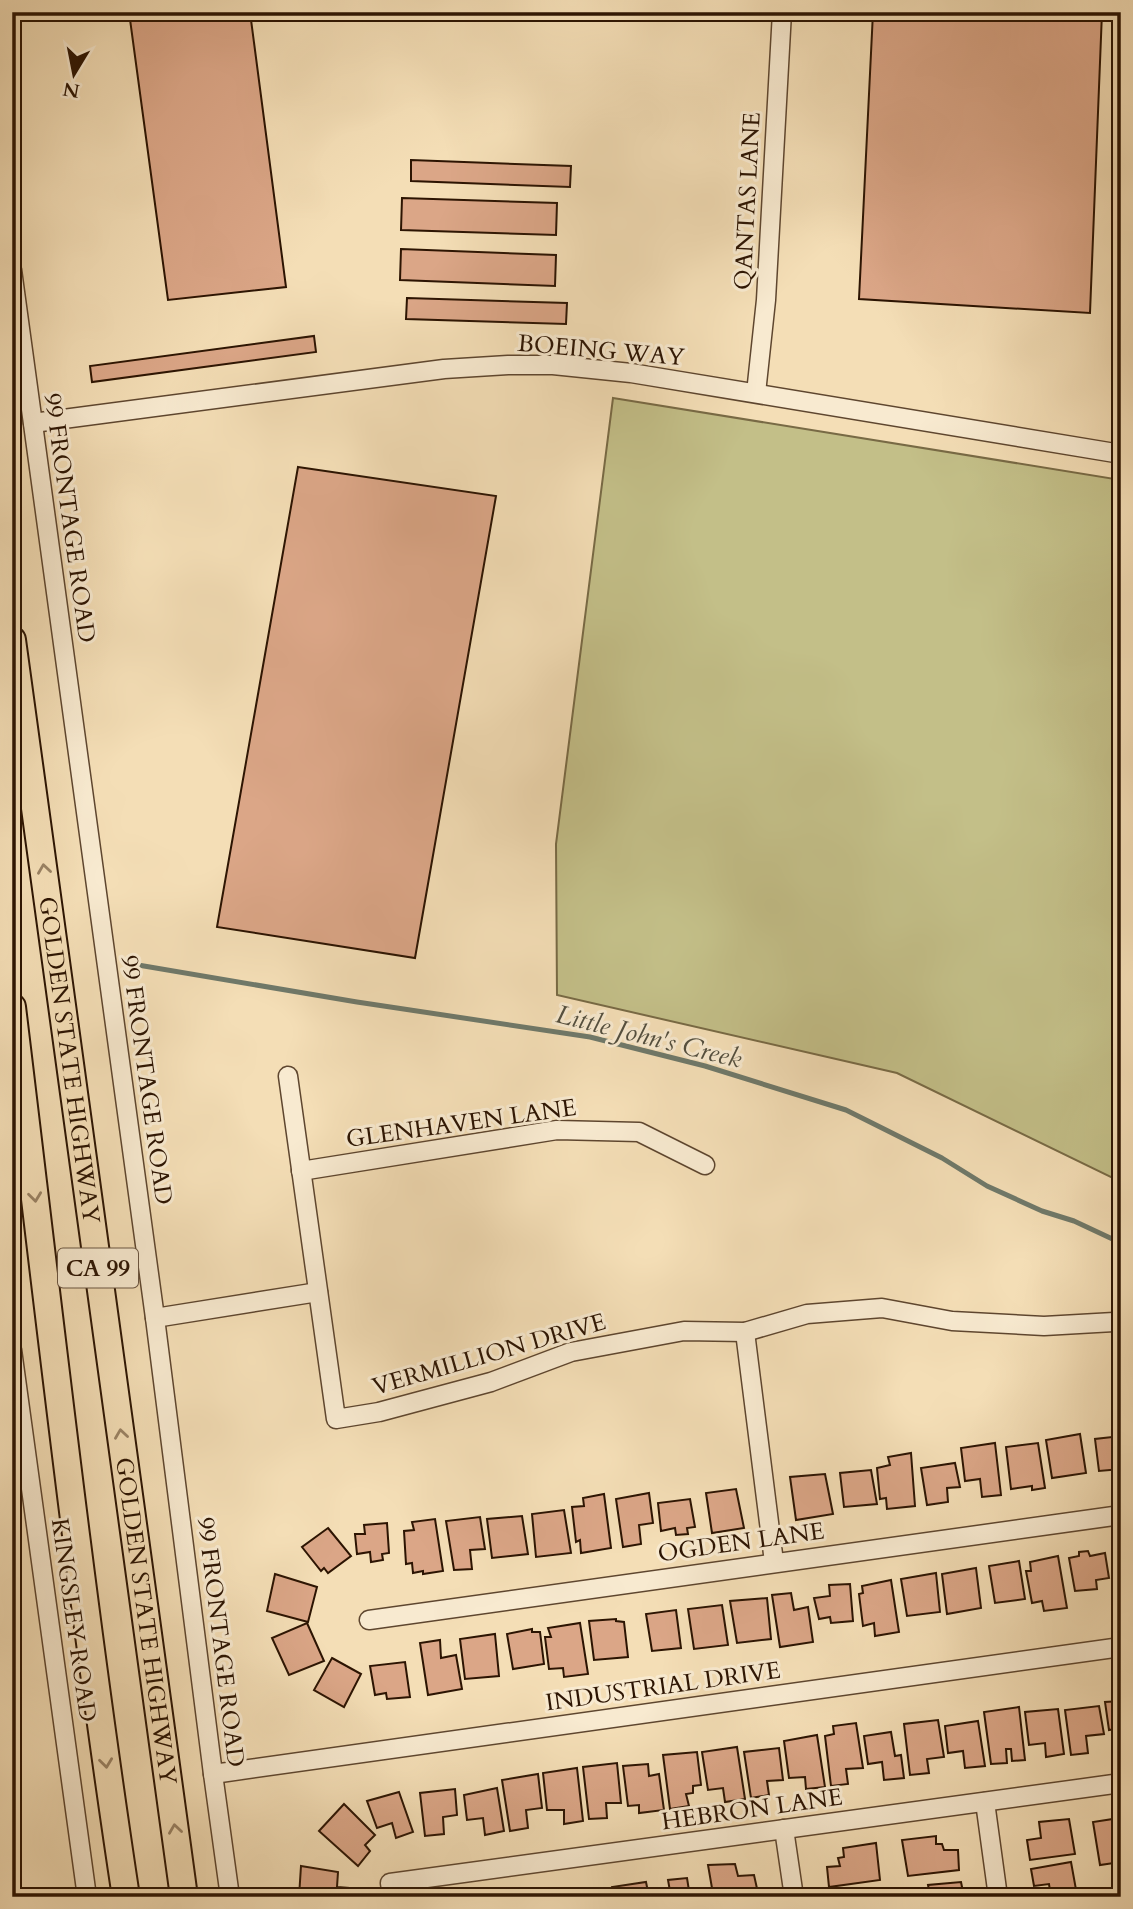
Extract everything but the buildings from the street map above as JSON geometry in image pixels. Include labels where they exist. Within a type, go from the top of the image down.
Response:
[{"type":"highway","name":"GOLDEN STATE HIGHWAY","points":[[12,639],[184,1897]]},
{"type":"highway","name":"GOLDEN STATE HIGHWAY","points":[[12,1007],[64,1440],[126,1897]]},
{"type":"street","name":"QANTAS LANE","points":[[756,393],[766,300],[782,12]]},
{"type":"street","name":"99 FRONTAGE ROAD","points":[[12,270],[156,1318],[230,1897]]},
{"type":"street","name":"BOEING WAY","points":[[33,423],[444,369],[553,365],[631,373],[1121,454]]},
{"type":"street","points":[[156,1318],[318,1292],[288,1076]]},
{"type":"street","name":"GLENHAVEN LANE","points":[[300,1171],[557,1130],[639,1132],[705,1165]]},
{"type":"street","name":"VERMILLION DRIVE","points":[[318,1292],[336,1419],[379,1412],[491,1382],[571,1352],[684,1331],[745,1332],[807,1314],[882,1308],[952,1321],[1044,1326],[1114,1322]]},
{"type":"street","points":[[745,1332],[774,1562]]},
{"type":"street","name":"KINGSLEY ROAD","points":[[12,1350],[87,1897]]},
{"type":"street","name":"OGDEN LANE","points":[[369,1620],[1121,1515]]},
{"type":"street","name":"INDUSTRIAL DRIVE","points":[[213,1774],[1121,1647]]},
{"type":"street","name":"HEBRON LANE","points":[[391,1890],[784,1829],[1121,1783]]},
{"type":"street","points":[[985,1802],[998,1897]]},
{"type":"street","points":[[784,1829],[794,1897]]},
{"type":"shaded area","points":[[613,398],[1121,480],[1121,1182],[897,1073],[557,995],[556,844]]},
{"type":"waterway","name":"Little John's Creek","points":[[138,965],[590,1037],[705,1066],[846,1110],[942,1158],[987,1186],[1121,1243]]}]
